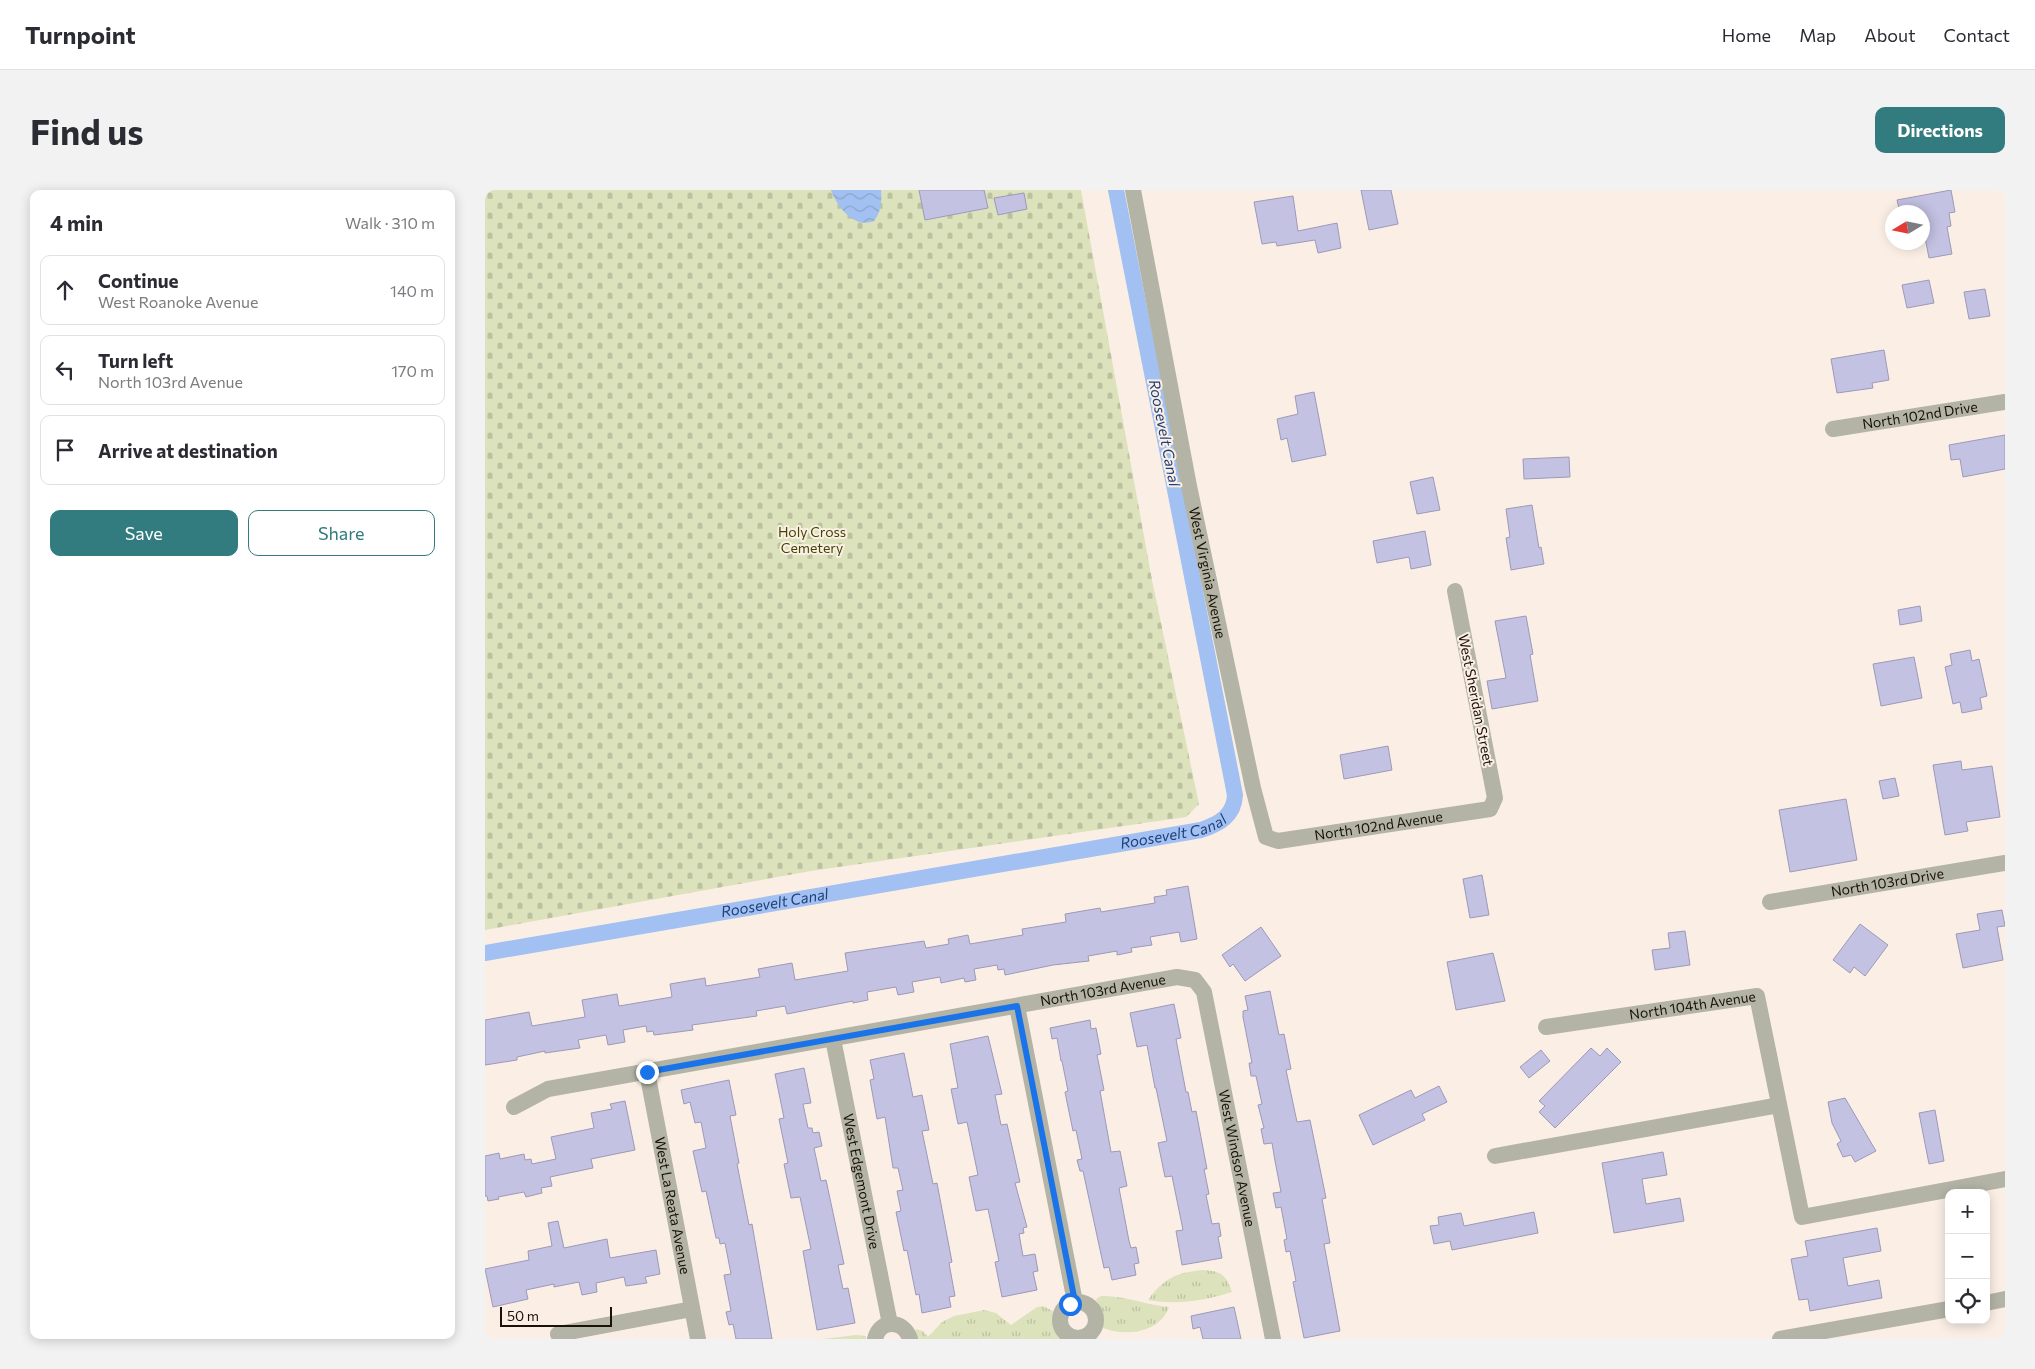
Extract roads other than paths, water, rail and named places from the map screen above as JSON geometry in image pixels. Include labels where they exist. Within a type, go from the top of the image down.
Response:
[{"type":"street","name":"West Virginia Avenue","points":[[1133,190],[1191,496],[1253,788],[1266,837]]},
{"type":"street","name":"North 102nd Drive","points":[[1833,429],[2005,402]]},
{"type":"street","name":"West Sheridan Street","points":[[1455,591],[1495,798],[1490,808]]},
{"type":"street","name":"North 102nd Avenue","points":[[1266,837],[1278,841],[1490,808]]},
{"type":"street","name":"North 103rd Drive","points":[[1770,902],[2005,863]]},
{"type":"street","name":"North 103rd Avenue","points":[[513,1107],[548,1089],[1177,977],[1195,980]]},
{"type":"street","name":"West Windsor Avenue","points":[[1195,980],[1204,992],[1273,1339]]},
{"type":"street","name":"North 104th Avenue","points":[[1546,1027],[1757,996],[1802,1217],[2005,1179]]},
{"type":"street","points":[[1017,1006],[1075,1302]]},
{"type":"street","name":"West Edgemont Drive","points":[[833,1039],[890,1324]]},
{"type":"street","name":"West La Reata Avenue","points":[[647,1072],[698,1339]]},
{"type":"street","points":[[1495,1156],[1779,1105]]},
{"type":"street","points":[[1990,1302],[2005,1300]]},
{"type":"street","points":[[1075,1302],[1087,1304],[1095,1314],[1095,1326],[1092,1331],[1082,1338],[1071,1337],[1062,1329],[1060,1324],[1062,1312],[1075,1302]]},
{"type":"street","points":[[558,1334],[692,1309]]},
{"type":"street","points":[[1780,1339],[1945,1310]]},
{"type":"street","points":[[875,1339],[879,1330],[890,1324],[897,1324],[904,1328],[910,1339]]},
{"type":"water","points":[[831,190],[881,190],[881,206],[874,221],[860,222],[847,215],[837,203]]},
{"type":"waterway","name":"Roosevelt Canal","points":[[485,953],[1201,830],[1214,825],[1229,814],[1235,795],[1116,190]]},
{"type":"park label","name":"Holy Cross Cemetery","points":[[812,540]]}]
